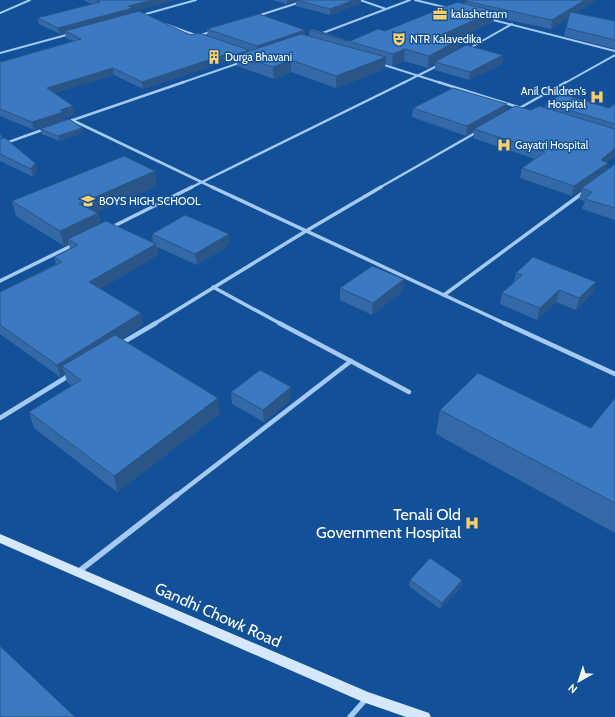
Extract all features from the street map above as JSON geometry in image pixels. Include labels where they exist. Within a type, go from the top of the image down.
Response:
[{"type":"main road","name":"Gandhi Chowk Road","points":[[0,538],[367,698],[425,717]]},
{"type":"street","points":[[0,13],[30,0]]},
{"type":"street","points":[[149,18],[142,15],[196,0]]},
{"type":"street","points":[[256,17],[307,0]]},
{"type":"street","points":[[360,0],[386,9]]},
{"type":"street","points":[[316,36],[410,0]]},
{"type":"street","points":[[415,0],[452,9]]},
{"type":"street","points":[[482,17],[615,51]]},
{"type":"street","points":[[163,23],[205,38]]},
{"type":"street","points":[[466,50],[512,24]]},
{"type":"street","points":[[198,36],[220,28]]},
{"type":"street","points":[[0,53],[75,33]]},
{"type":"street","points":[[513,111],[615,55]]},
{"type":"street","points":[[64,123],[242,62]]},
{"type":"street","points":[[380,64],[527,110]]},
{"type":"street","points":[[104,230],[440,65]]},
{"type":"street","points":[[72,120],[202,183],[615,374]]},
{"type":"street","points":[[0,145],[50,128]]},
{"type":"street","points":[[120,344],[306,231],[478,131]]},
{"type":"street","points":[[444,295],[590,188]]},
{"type":"street","points":[[0,281],[76,244]]},
{"type":"street","points":[[213,287],[409,392]]},
{"type":"street","points":[[78,572],[352,361]]},
{"type":"street","points":[[0,418],[73,373]]},
{"type":"street","points":[[350,717],[367,698]]},
{"type":"building","points":[[96,0],[153,0],[128,6],[133,8],[58,28],[37,18],[100,2]]},
{"type":"building","points":[[296,0],[354,0],[330,9]]},
{"type":"building","points":[[585,0],[552,20],[465,1]]},
{"type":"building","points":[[457,2],[495,11],[441,35],[459,40],[429,56],[405,49],[393,54],[309,30],[312,29],[350,41],[378,29],[385,31]]},
{"type":"building","points":[[139,11],[190,35],[199,33],[249,50],[229,57],[224,55],[142,82],[113,68],[47,88],[73,106],[60,110],[63,112],[32,122],[0,109],[0,61],[1,62],[81,39],[65,31]]},
{"type":"building","points":[[570,12],[615,21],[615,40],[566,28]]},
{"type":"building","points":[[259,14],[305,30],[257,46],[207,29]]},
{"type":"building","points":[[301,34],[386,57],[336,76],[291,60],[273,67],[237,55]]},
{"type":"building","points":[[466,45],[503,55],[470,72],[435,62]]},
{"type":"building","points":[[453,88],[507,104],[467,126],[413,108]]},
{"type":"building","points":[[562,94],[609,108],[615,104],[615,124],[546,103]]},
{"type":"building","points":[[515,106],[531,110],[539,106],[615,129],[615,148],[601,160],[608,163],[574,186],[522,168],[545,152],[474,129]]},
{"type":"building","points":[[69,119],[82,128],[58,136],[40,129]]},
{"type":"building","points":[[5,138],[35,163],[31,169],[0,154],[0,139]]},
{"type":"building","points":[[124,156],[155,171],[79,204],[98,213],[60,231],[12,201]]},
{"type":"building","points":[[615,164],[615,208],[585,199],[592,192],[582,188]]},
{"type":"building","points":[[185,215],[229,234],[195,254],[152,234]]},
{"type":"building","points":[[106,221],[156,244],[89,282],[141,313],[57,365],[0,325],[0,292],[62,262],[54,257],[78,245],[68,239]]},
{"type":"building","points":[[533,257],[596,282],[579,298],[559,290],[540,308],[502,293],[522,275],[516,273]]},
{"type":"building","points":[[372,266],[404,279],[373,303],[340,288]]},
{"type":"building","points":[[115,335],[218,398],[114,476],[29,412],[81,380],[62,366]]},
{"type":"building","points":[[260,370],[291,387],[263,410],[231,392]]},
{"type":"building","points":[[478,373],[591,428],[615,398],[615,503],[440,410]]},
{"type":"building","points":[[430,558],[462,580],[442,603],[410,580]]},
{"type":"building","points":[[0,646],[75,717],[0,717]]},
{"type":"place","name":"kalashetram","points":[[440,14]]},
{"type":"place","name":"NTR Kalavedika","points":[[399,39]]},
{"type":"place","name":"Durga Bhavani","points":[[214,57]]},
{"type":"place","name":"Anil Children's Hospital","points":[[597,97]]},
{"type":"place","name":"Gayatri Hospital","points":[[504,145]]},
{"type":"place","name":"BOYS HIGH SCHOOL","points":[[88,201]]},
{"type":"place","name":"Tenali Old Government Hospital","points":[[472,523]]}]
